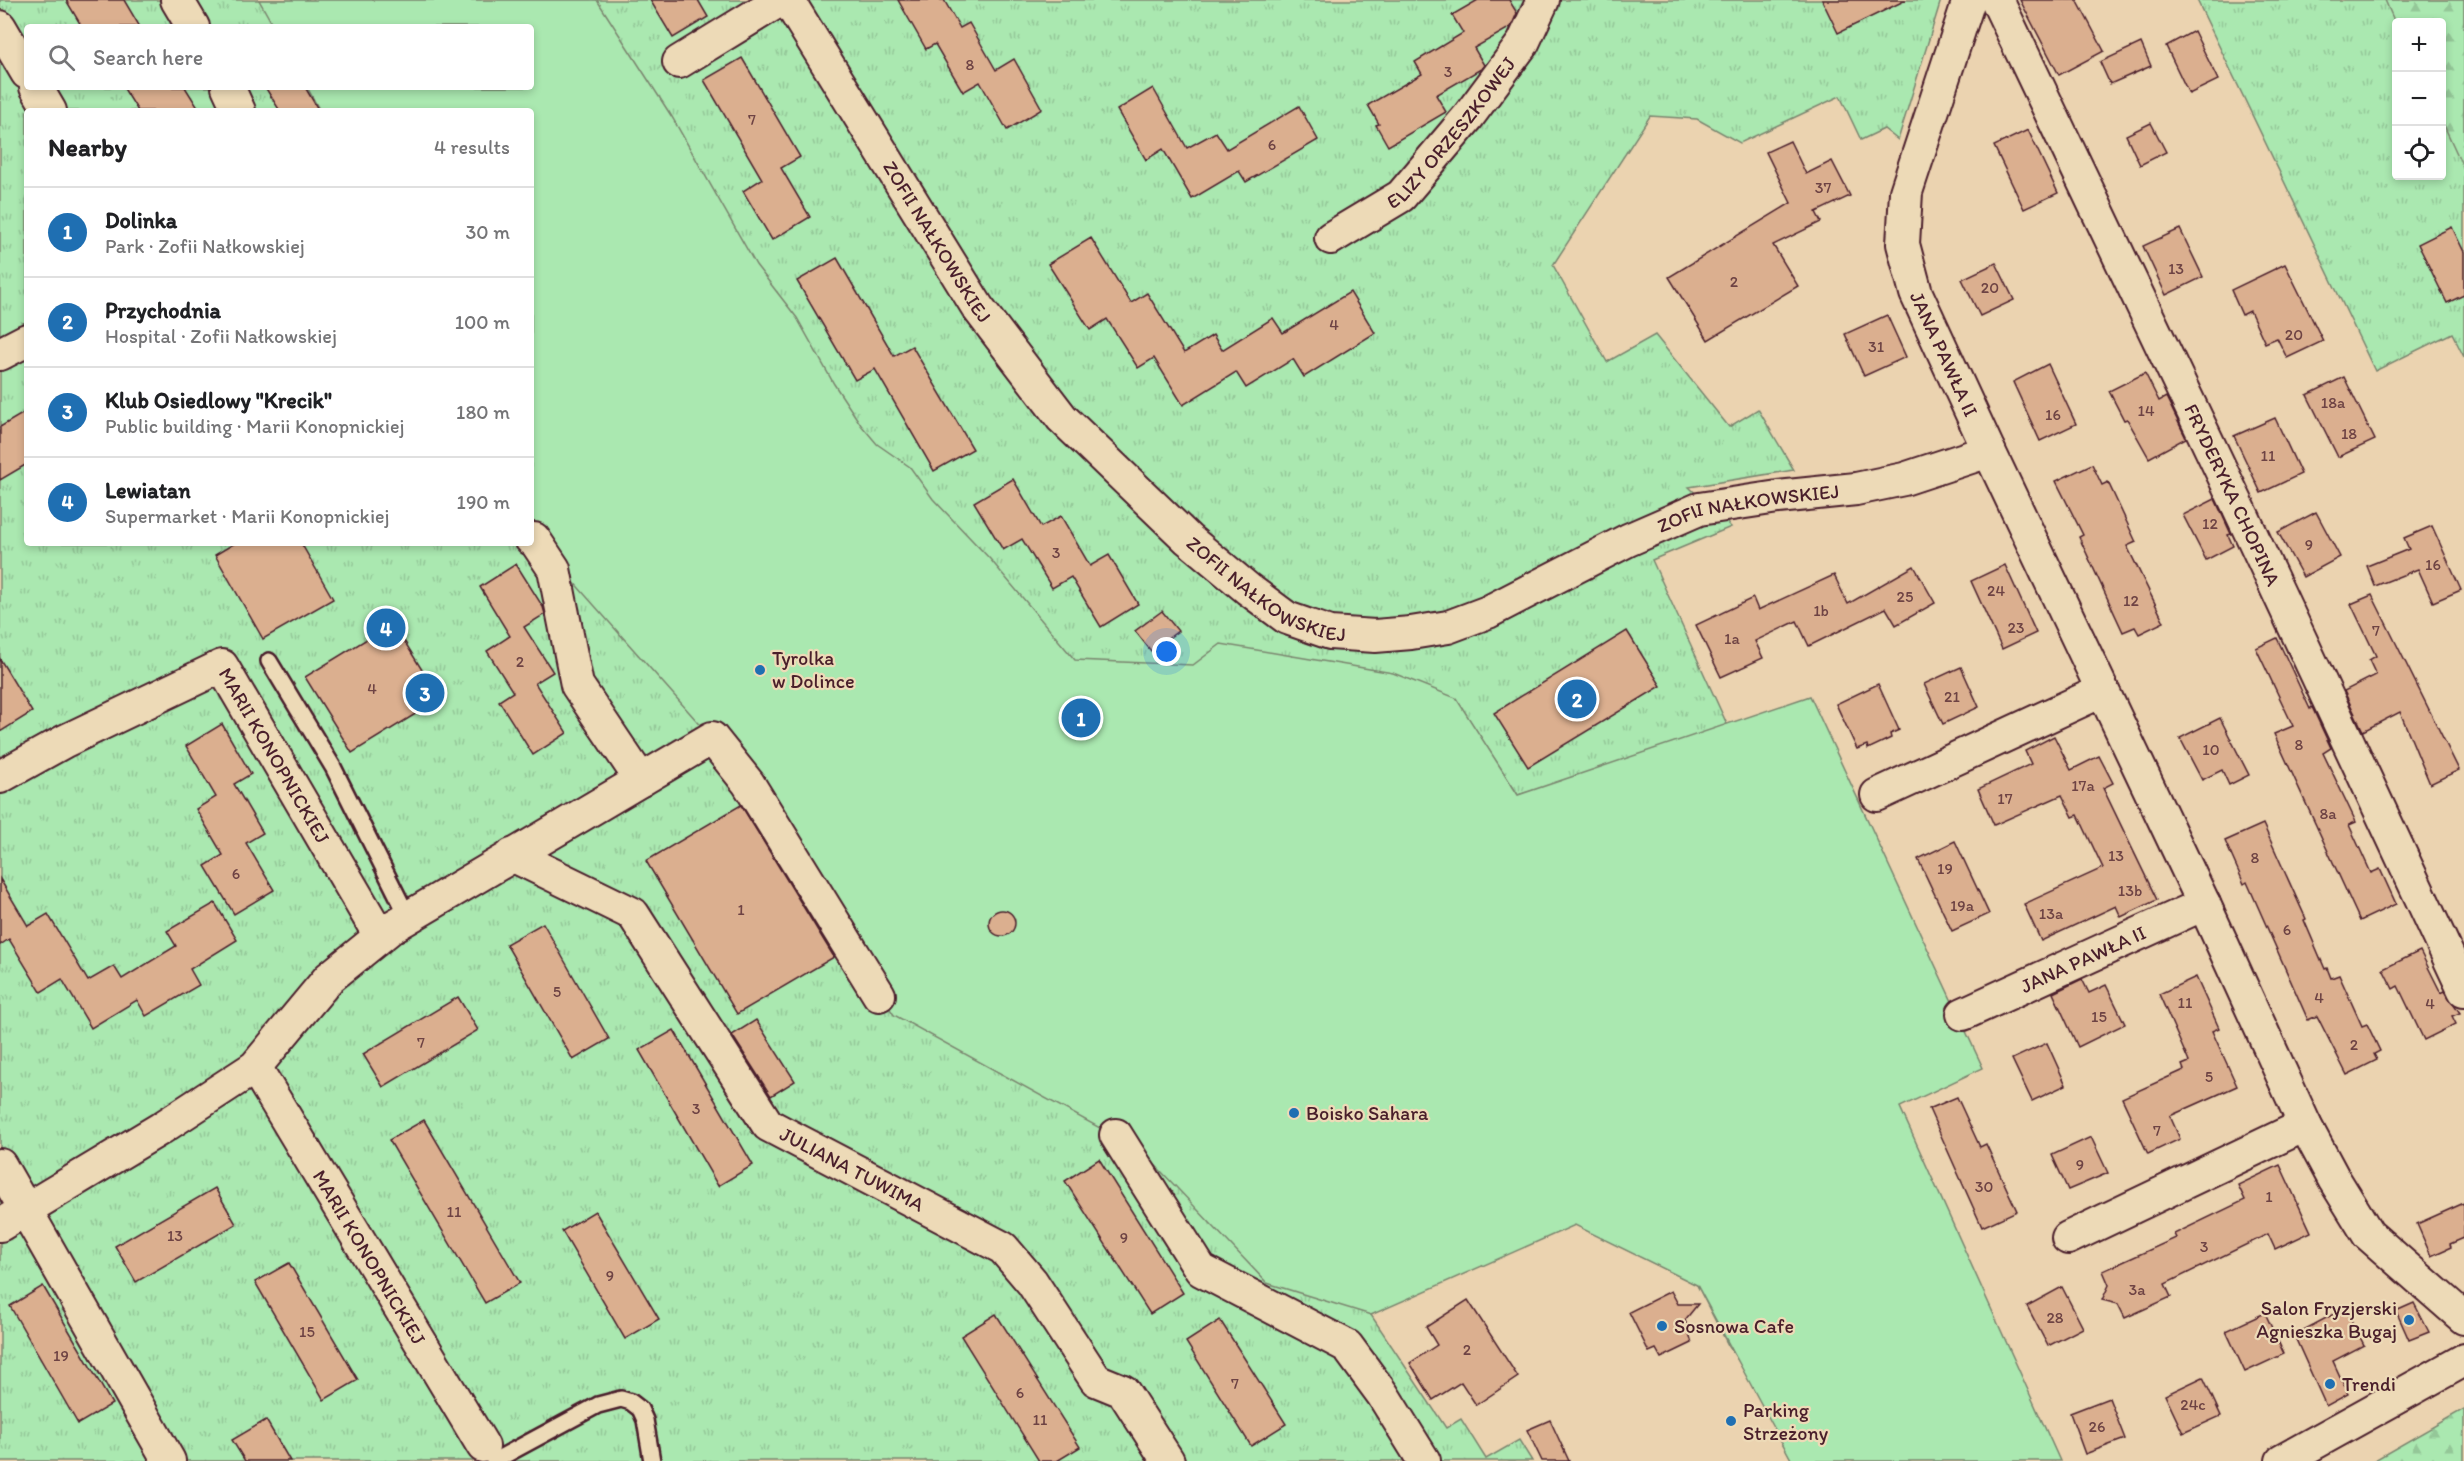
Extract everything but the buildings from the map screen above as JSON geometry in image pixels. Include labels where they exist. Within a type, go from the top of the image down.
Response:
[{"type":"street","points":[[177,0],[191,24]]},
{"type":"street","points":[[679,62],[780,0]]},
{"type":"street","name":"ZOFII NAŁKOWSKIEJ","points":[[788,0],[978,308],[1062,418],[1188,539],[1287,618],[1330,633],[1375,636],[1449,627],[1488,612],[1628,540],[1698,509],[1778,496],[1856,489],[1904,479],[1989,451]]},
{"type":"street","name":"ELIZY ORZESZKOWEJ","points":[[1331,238],[1401,196],[1468,117],[1523,43],[1543,0]]},
{"type":"street","name":"JANA PAWŁA II","points":[[1969,0],[1906,192],[1903,244],[1916,293],[2204,903],[2305,1125],[2334,1179],[2368,1234],[2464,1318]]},
{"type":"street","name":"FRYDERYKA CHOPINA","points":[[1997,0],[2464,990]]},
{"type":"street","points":[[0,27],[24,68]]},
{"type":"street","points":[[38,90],[48,108]]},
{"type":"street","points":[[229,90],[238,108]]},
{"type":"street","points":[[0,354],[24,342]]},
{"type":"street","points":[[534,539],[554,569],[577,685],[641,780]]},
{"type":"street","name":"MARII KONOPNICKIEJ","points":[[0,777],[65,741],[222,666],[380,936]]},
{"type":"street","points":[[1877,795],[2102,691]]},
{"type":"street","points":[[0,1225],[255,1067],[329,978],[380,936],[408,917],[712,738],[748,783],[879,995]]},
{"type":"street","name":"JULIANA TUWIMA","points":[[512,855],[633,914],[768,1125],[1003,1248],[1032,1282],[1096,1380],[1123,1391],[1168,1461]]},
{"type":"street","name":"JANA PAWŁA II","points":[[1963,1014],[2204,903]]},
{"type":"street","name":"MARII KONOPNICKIEJ","points":[[255,1067],[490,1456]]},
{"type":"street","points":[[2068,1238],[2305,1125]]},
{"type":"street","points":[[1116,1135],[1201,1270],[1347,1346],[1383,1395],[1424,1461]]},
{"type":"street","points":[[0,1165],[168,1461]]},
{"type":"street","points":[[2282,1461],[2464,1360]]},
{"type":"lane","points":[[269,661],[333,767],[408,917]]},
{"type":"lane","points":[[490,1456],[598,1405],[621,1399],[631,1402],[642,1414],[652,1461]]},
{"type":"green space","points":[[0,0],[1941,0],[1898,140],[1884,129],[1861,140],[1840,96],[1740,143],[1697,119],[1650,116],[1553,265],[1607,362],[1655,335],[1729,427],[1758,409],[1794,470],[1689,487],[1731,527],[1652,560],[1731,733],[1518,795],[1456,699],[1688,1244],[1764,1400],[1728,1345],[1697,1285],[1575,1224],[1466,1255],[1371,1315],[1446,1428],[1461,1419],[1486,1459],[1519,1440],[1532,1461],[0,1461]]},
{"type":"green space","points":[[259,0],[597,0],[672,117],[756,265],[797,318],[834,384],[861,425],[877,444],[910,467],[933,499],[990,559],[1075,660],[1193,665],[1221,644],[1393,673],[1456,698],[1518,795],[1810,696],[1983,1068],[1900,1107],[2060,1461],[1792,1461],[1697,1285],[1575,1225],[1371,1315],[1267,1283],[1142,1151],[894,1015],[712,738],[534,537],[534,108],[318,108],[309,90],[534,90],[534,24],[272,24]]},
{"type":"green space","points":[[2197,0],[2464,0],[2464,357],[2452,333],[2375,371]]},
{"type":"green space","points":[[2385,0],[2464,0],[2464,169],[2446,130],[2446,18],[2393,18]]},
{"type":"green space","points":[[2464,1409],[2464,1461],[2373,1461]]},
{"type":"place","name":"Lewiatan","points":[[386,628]]},
{"type":"place","name":"Tyrolka w Dolince","points":[[760,670]]},
{"type":"place","name":"Klub Osiedlowy \"Krecik\"","points":[[425,693]]},
{"type":"place","name":"Przychodnia","points":[[1577,699]]},
{"type":"place","name":"Dolinka","points":[[1081,718]]},
{"type":"place","name":"Boisko Sahara","points":[[1294,1113]]},
{"type":"place","name":"Salon Fryzjerski Agnieszka Bugaj","points":[[2409,1320]]},
{"type":"place","name":"Sosnowa Cafe","points":[[1662,1326]]},
{"type":"place","name":"Trendi","points":[[2330,1384]]},
{"type":"place","name":"Parking Strzeżony","points":[[1731,1421]]}]
